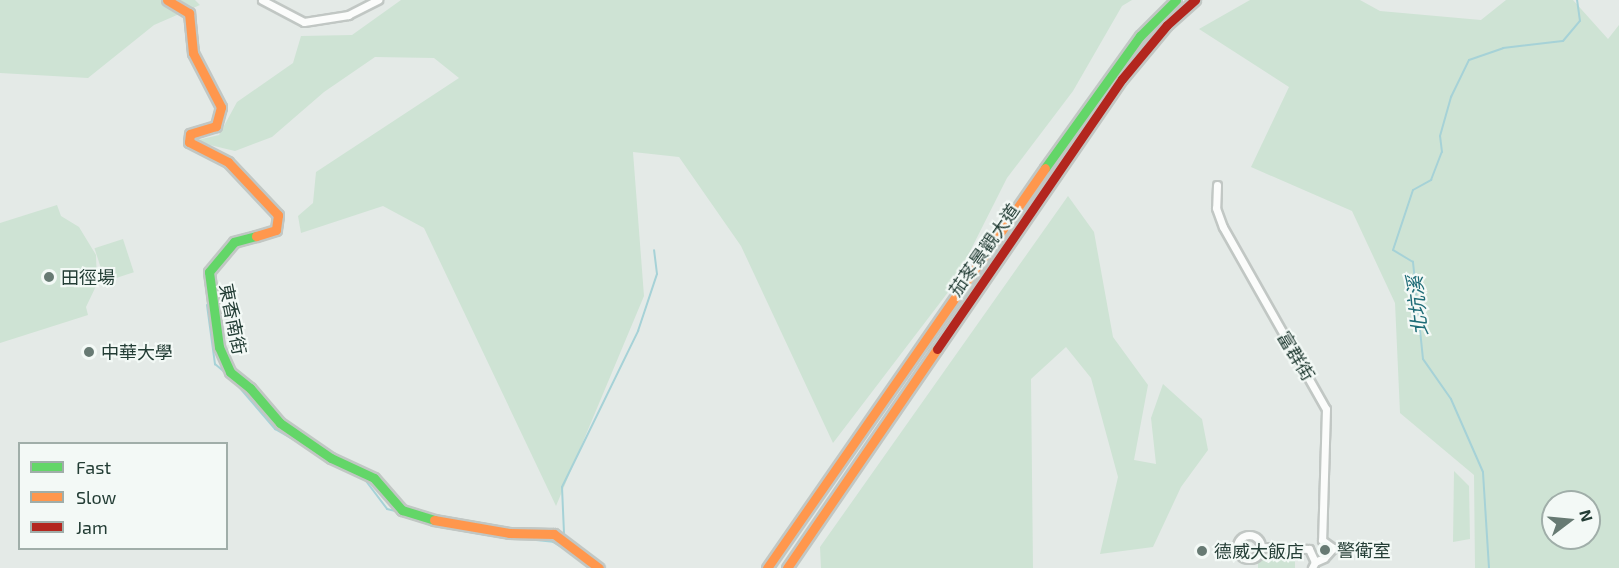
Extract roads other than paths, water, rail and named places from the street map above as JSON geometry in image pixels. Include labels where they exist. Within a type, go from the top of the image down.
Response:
[{"type":"street","name":"東香南街","points":[[167,0],[189,13],[193,53],[217,93],[221,107],[216,126],[190,135],[189,142],[228,162],[278,215],[276,230],[234,242],[209,272],[219,347],[230,372],[250,388],[286,429],[331,458],[374,478],[402,510],[419,517],[509,533],[555,534],[580,557],[599,568]]},
{"type":"street","points":[[262,0],[304,22],[336,18],[378,0]]},
{"type":"street","name":"茄苳景觀大道","points":[[767,568],[1102,86],[1140,36],[1176,0]]},
{"type":"street","name":"茄苳景觀大道","points":[[787,568],[1122,79],[1159,33],[1195,0]]},
{"type":"street","name":"富群街","points":[[1217,185],[1216,208],[1223,226],[1326,409],[1322,540]]},
{"type":"street","points":[[1322,540],[1332,548],[1324,558],[1313,565],[1312,552],[1322,540]]},
{"type":"street","points":[[1262,547],[1304,548],[1312,552]]},
{"type":"waterway","name":"北坑溪","points":[[1489,568],[1483,472],[1451,399],[1423,359],[1413,262],[1393,250],[1413,190],[1431,180],[1442,152],[1440,136],[1451,97],[1469,60],[1503,48],[1563,41],[1580,21],[1577,0]]},
{"type":"waterway","points":[[564,533],[562,487],[638,331],[657,274],[654,250]]},
{"type":"waterway","points":[[207,305],[215,364],[227,374]]},
{"type":"waterway","points":[[233,380],[275,429],[310,449]]},
{"type":"waterway","points":[[347,470],[366,481],[387,509],[399,512]]},
{"type":"waterway","points":[[517,538],[553,542],[563,548]]},
{"type":"place","name":"田徑場","points":[[49,277]]},
{"type":"place","name":"中華大學","points":[[89,352]]},
{"type":"place","name":"警衛室","points":[[1325,550]]},
{"type":"place","name":"德威大飯店","points":[[1202,551]]}]
